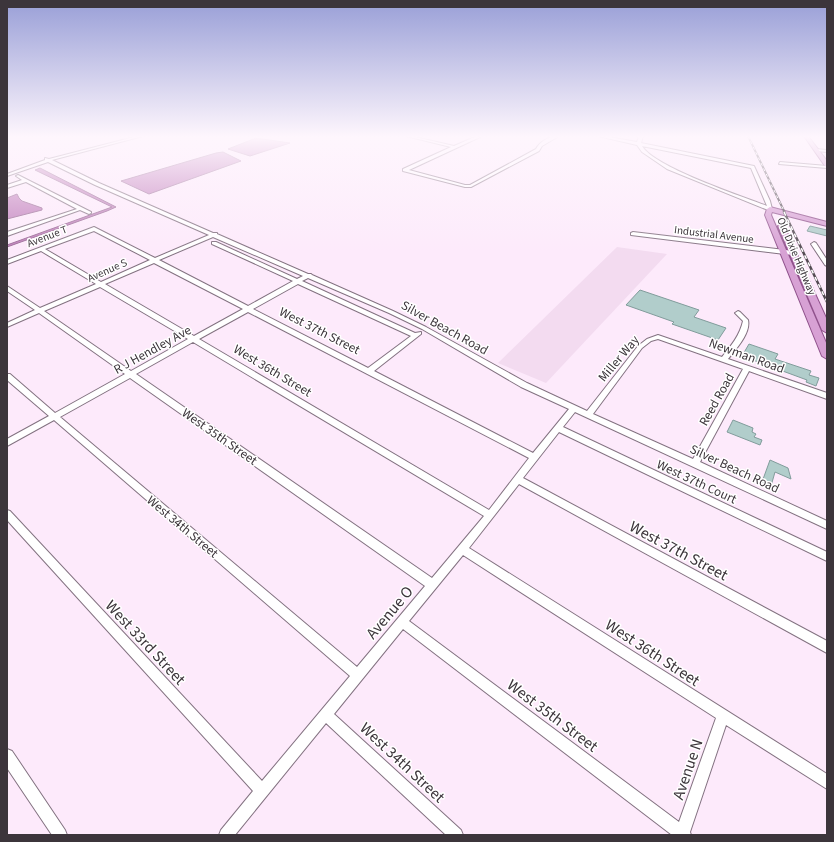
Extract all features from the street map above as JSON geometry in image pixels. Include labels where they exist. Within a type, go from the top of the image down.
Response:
[{"type":"main road","points":[[770,209],[827,224]]},
{"type":"main road","name":"Old Dixie Highway","points":[[770,209],[768,215],[827,356]]},
{"type":"main road","name":"Old Dixie Highway","points":[[770,209],[776,216],[827,330]]},
{"type":"street","name":"Silver Beach Road","points":[[79,175],[391,312],[424,328],[524,385],[827,525]]},
{"type":"street","points":[[426,175],[468,186],[474,186],[493,175]]},
{"type":"street","name":"Old Dixie Highway","points":[[686,175],[770,209]]},
{"type":"street","points":[[757,175],[770,209]]},
{"type":"street","points":[[18,176],[89,213]]},
{"type":"street","points":[[7,187],[26,180]]},
{"type":"street","points":[[7,234],[80,209]]},
{"type":"street","name":"Avenue T","points":[[7,262],[94,229]]},
{"type":"street","name":"West 37th Street","points":[[94,229],[534,457]]},
{"type":"street","name":"Avenue S","points":[[7,325],[215,234]]},
{"type":"street","name":"Industrial Avenue","points":[[633,234],[793,253]]},
{"type":"street","name":"Silver Beach Road","points":[[214,243],[415,335]]},
{"type":"street","points":[[814,244],[827,264]]},
{"type":"street","name":"West 36th Street","points":[[41,249],[490,515]]},
{"type":"street","name":"R J Hendley Ave","points":[[7,443],[309,275]]},
{"type":"street","name":"West 35th Street","points":[[7,288],[433,584]]},
{"type":"street","points":[[723,360],[731,351],[745,326],[746,321],[738,313]]},
{"type":"street","points":[[369,371],[424,328]]},
{"type":"street","name":"Newman Road","points":[[658,337],[827,396]]},
{"type":"street","name":"Miller Way","points":[[588,415],[640,347],[649,340],[658,337]]},
{"type":"street","name":"Reed Road","points":[[695,463],[747,368]]},
{"type":"street","name":"West 34th Street","points":[[7,376],[358,675]]},
{"type":"street","name":"Avenue O","points":[[226,835],[490,515],[516,479],[574,408]]},
{"type":"street","name":"West 37th Court","points":[[557,428],[827,557]]},
{"type":"street","name":"West 37th Street","points":[[516,479],[827,647]]},
{"type":"street","name":"West 33rd Street","points":[[7,514],[262,791]]},
{"type":"street","name":"West 36th Street","points":[[462,549],[827,782]]},
{"type":"street","name":"West 35th Street","points":[[402,622],[683,834]]},
{"type":"street","name":"West 34th Street","points":[[326,714],[456,835]]},
{"type":"street","name":"Avenue N","points":[[683,834],[723,716]]},
{"type":"street","points":[[7,756],[60,835]]},
{"type":"shaded area","points":[[46,175],[54,175],[116,207],[7,247],[7,245],[112,207]]},
{"type":"shaded area","points":[[140,175],[201,175],[149,194],[121,181]]},
{"type":"shaded area","points":[[17,194],[22,201],[42,208],[42,210],[7,219],[7,198]]},
{"type":"shaded area","points":[[617,247],[667,254],[546,383],[498,363]]},
{"type":"building","points":[[810,226],[827,230],[827,236],[807,231]]},
{"type":"building","points":[[640,290],[699,310],[694,317],[726,328],[718,340],[672,324],[674,322],[626,305]]},
{"type":"building","points":[[749,344],[778,354],[775,359],[811,371],[809,375],[819,378],[816,386],[806,382],[807,380],[742,356]]},
{"type":"building","points":[[733,420],[753,428],[752,432],[756,434],[754,437],[762,440],[760,445],[727,432]]},
{"type":"building","points":[[770,460],[788,468],[791,479],[775,472],[771,486],[762,482]]},
{"type":"railway","points":[[767,175],[785,213]]},
{"type":"railway","points":[[784,212],[827,302]]}]
